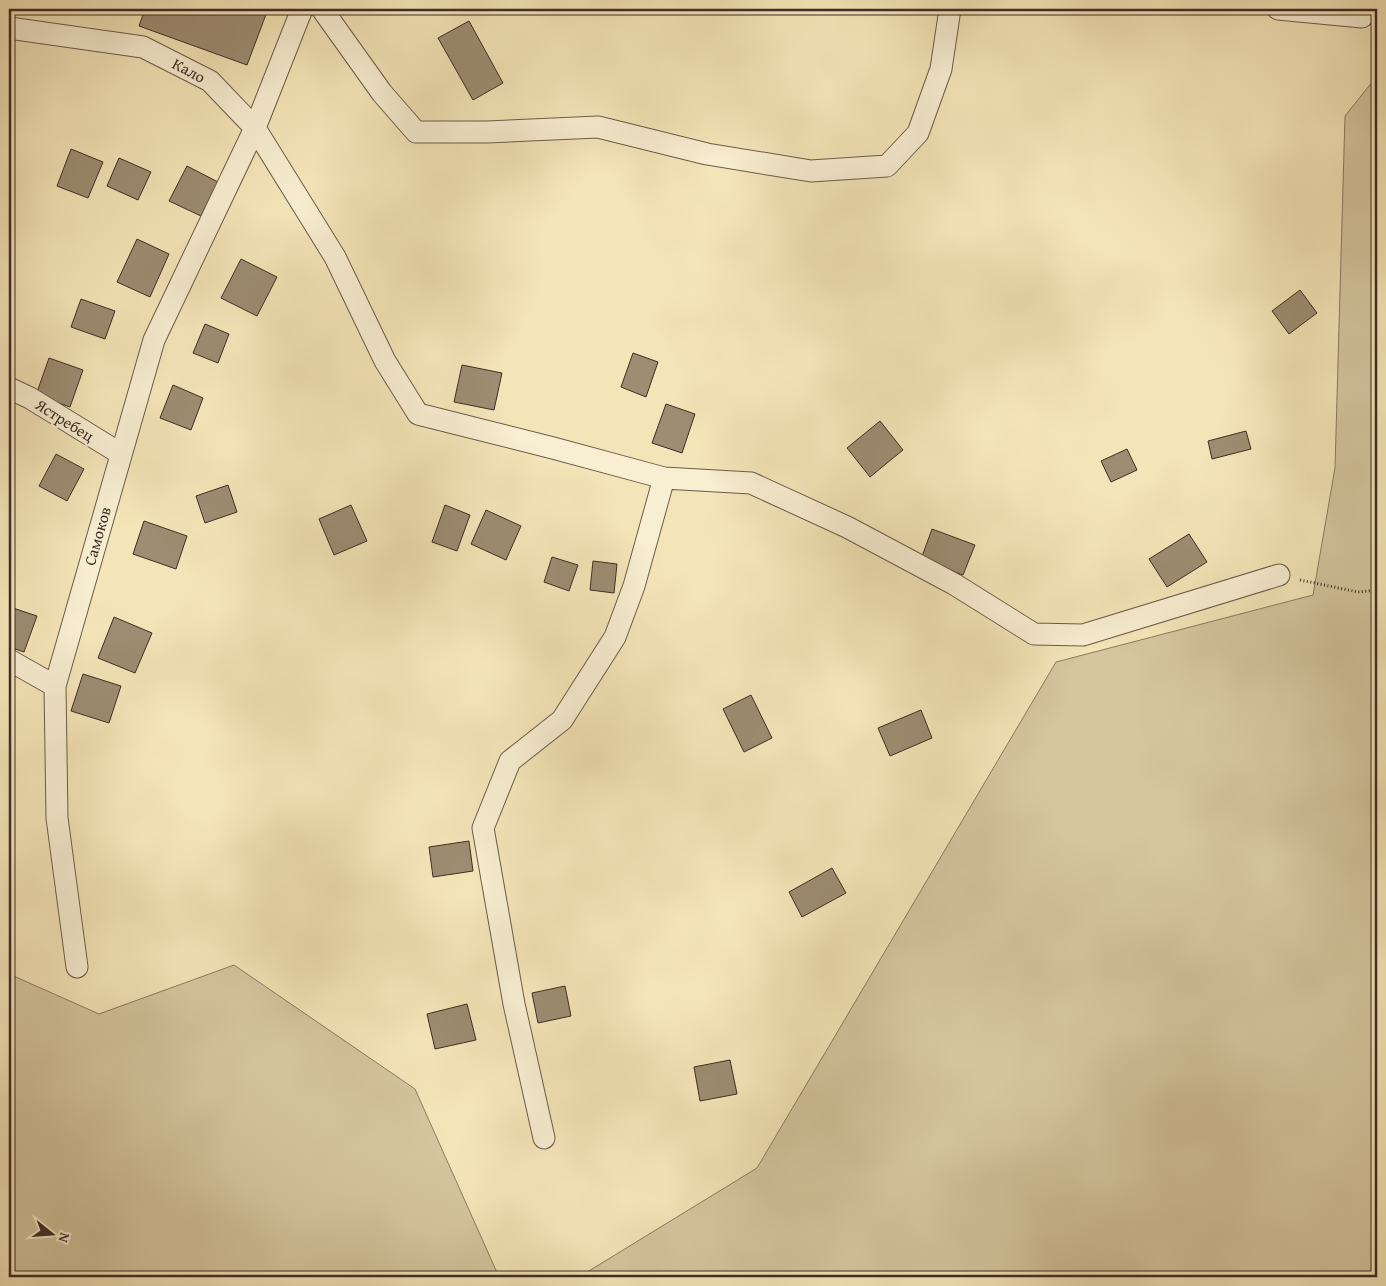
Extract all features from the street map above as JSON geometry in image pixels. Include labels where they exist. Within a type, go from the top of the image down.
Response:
[{"type":"street","points":[[255,128],[302,9]]},
{"type":"street","points":[[322,9],[382,93],[416,132],[487,132],[598,127],[706,154],[811,171],[887,166],[918,133],[941,69],[950,9]]},
{"type":"street","points":[[1278,9],[1362,17]]},
{"type":"street","name":"Кало","points":[[9,28],[143,47],[210,81],[255,128],[335,257],[385,360],[418,414],[664,478],[751,484],[847,527],[954,584],[1034,634],[1083,635],[1280,576]]},
{"type":"street","name":"Самоков","points":[[77,967],[57,818],[55,686],[154,340],[255,128]]},
{"type":"street","name":"Ястребец","points":[[9,388],[30,398],[121,454]]},
{"type":"street","points":[[544,1138],[514,1004],[483,828],[510,762],[562,720],[615,637],[634,586],[664,478]]},
{"type":"street","points":[[9,660],[55,686]]},
{"type":"path","points":[[1280,576],[1358,592],[1377,590]]},
{"type":"shaded area","points":[[1377,76],[1377,1277],[579,1277],[757,1168],[1056,662],[1313,595],[1335,468],[1345,116]]},
{"type":"shaded area","points":[[234,965],[415,1089],[499,1277],[9,1277],[9,974],[99,1014]]},
{"type":"building","points":[[145,9],[268,9],[247,65],[139,26]]},
{"type":"building","points":[[469,21],[503,83],[473,100],[438,38]]},
{"type":"building","points":[[71,149],[103,162],[88,198],[57,186]]},
{"type":"building","points":[[119,158],[151,172],[138,200],[107,186]]},
{"type":"building","points":[[187,166],[218,182],[201,216],[169,201]]},
{"type":"building","points":[[137,239],[169,254],[150,297],[117,282]]},
{"type":"building","points":[[241,259],[277,277],[257,316],[221,298]]},
{"type":"building","points":[[1300,290],[1317,313],[1289,334],[1272,311]]},
{"type":"building","points":[[81,299],[115,311],[105,339],[71,327]]},
{"type":"building","points":[[205,324],[229,334],[218,363],[193,353]]},
{"type":"building","points":[[633,353],[658,362],[646,397],[621,387]]},
{"type":"building","points":[[49,358],[83,370],[70,407],[36,395]]},
{"type":"building","points":[[462,365],[502,373],[494,410],[454,402]]},
{"type":"building","points":[[173,385],[203,398],[191,430],[160,418]]},
{"type":"building","points":[[666,404],[695,414],[682,453],[652,443]]},
{"type":"building","points":[[880,421],[903,450],[870,477],[847,448]]},
{"type":"building","points":[[1246,431],[1251,449],[1212,459],[1208,441]]},
{"type":"building","points":[[1127,449],[1137,470],[1111,482],[1101,461]]},
{"type":"building","points":[[56,454],[84,469],[67,501],[39,486]]},
{"type":"building","points":[[228,485],[237,512],[205,523],[196,496]]},
{"type":"building","points":[[351,505],[367,541],[334,555],[319,519]]},
{"type":"building","points":[[445,505],[470,515],[457,551],[432,542]]},
{"type":"building","points":[[486,510],[521,526],[506,560],[471,544]]},
{"type":"building","points":[[144,521],[187,536],[176,569],[133,554]]},
{"type":"building","points":[[932,529],[975,545],[963,575],[921,559]]},
{"type":"building","points":[[1189,534],[1207,562],[1167,587],[1149,559]]},
{"type":"building","points":[[552,557],[578,565],[569,591],[544,582]]},
{"type":"building","points":[[593,561],[617,564],[614,593],[590,590]]},
{"type":"building","points":[[10,607],[37,616],[24,652],[9,647]]},
{"type":"building","points":[[114,617],[152,633],[135,673],[98,658]]},
{"type":"building","points":[[83,674],[121,686],[109,723],[71,711]]},
{"type":"building","points":[[751,695],[772,738],[744,752],[723,709]]},
{"type":"building","points":[[921,710],[932,738],[890,756],[878,728]]},
{"type":"building","points":[[469,841],[473,871],[433,877],[429,847]]},
{"type":"building","points":[[832,868],[846,893],[802,917],[789,892]]},
{"type":"building","points":[[565,986],[571,1016],[538,1023],[532,993]]},
{"type":"building","points":[[467,1004],[476,1040],[435,1049],[427,1014]]},
{"type":"building","points":[[730,1060],[737,1094],[700,1101],[694,1067]]}]
